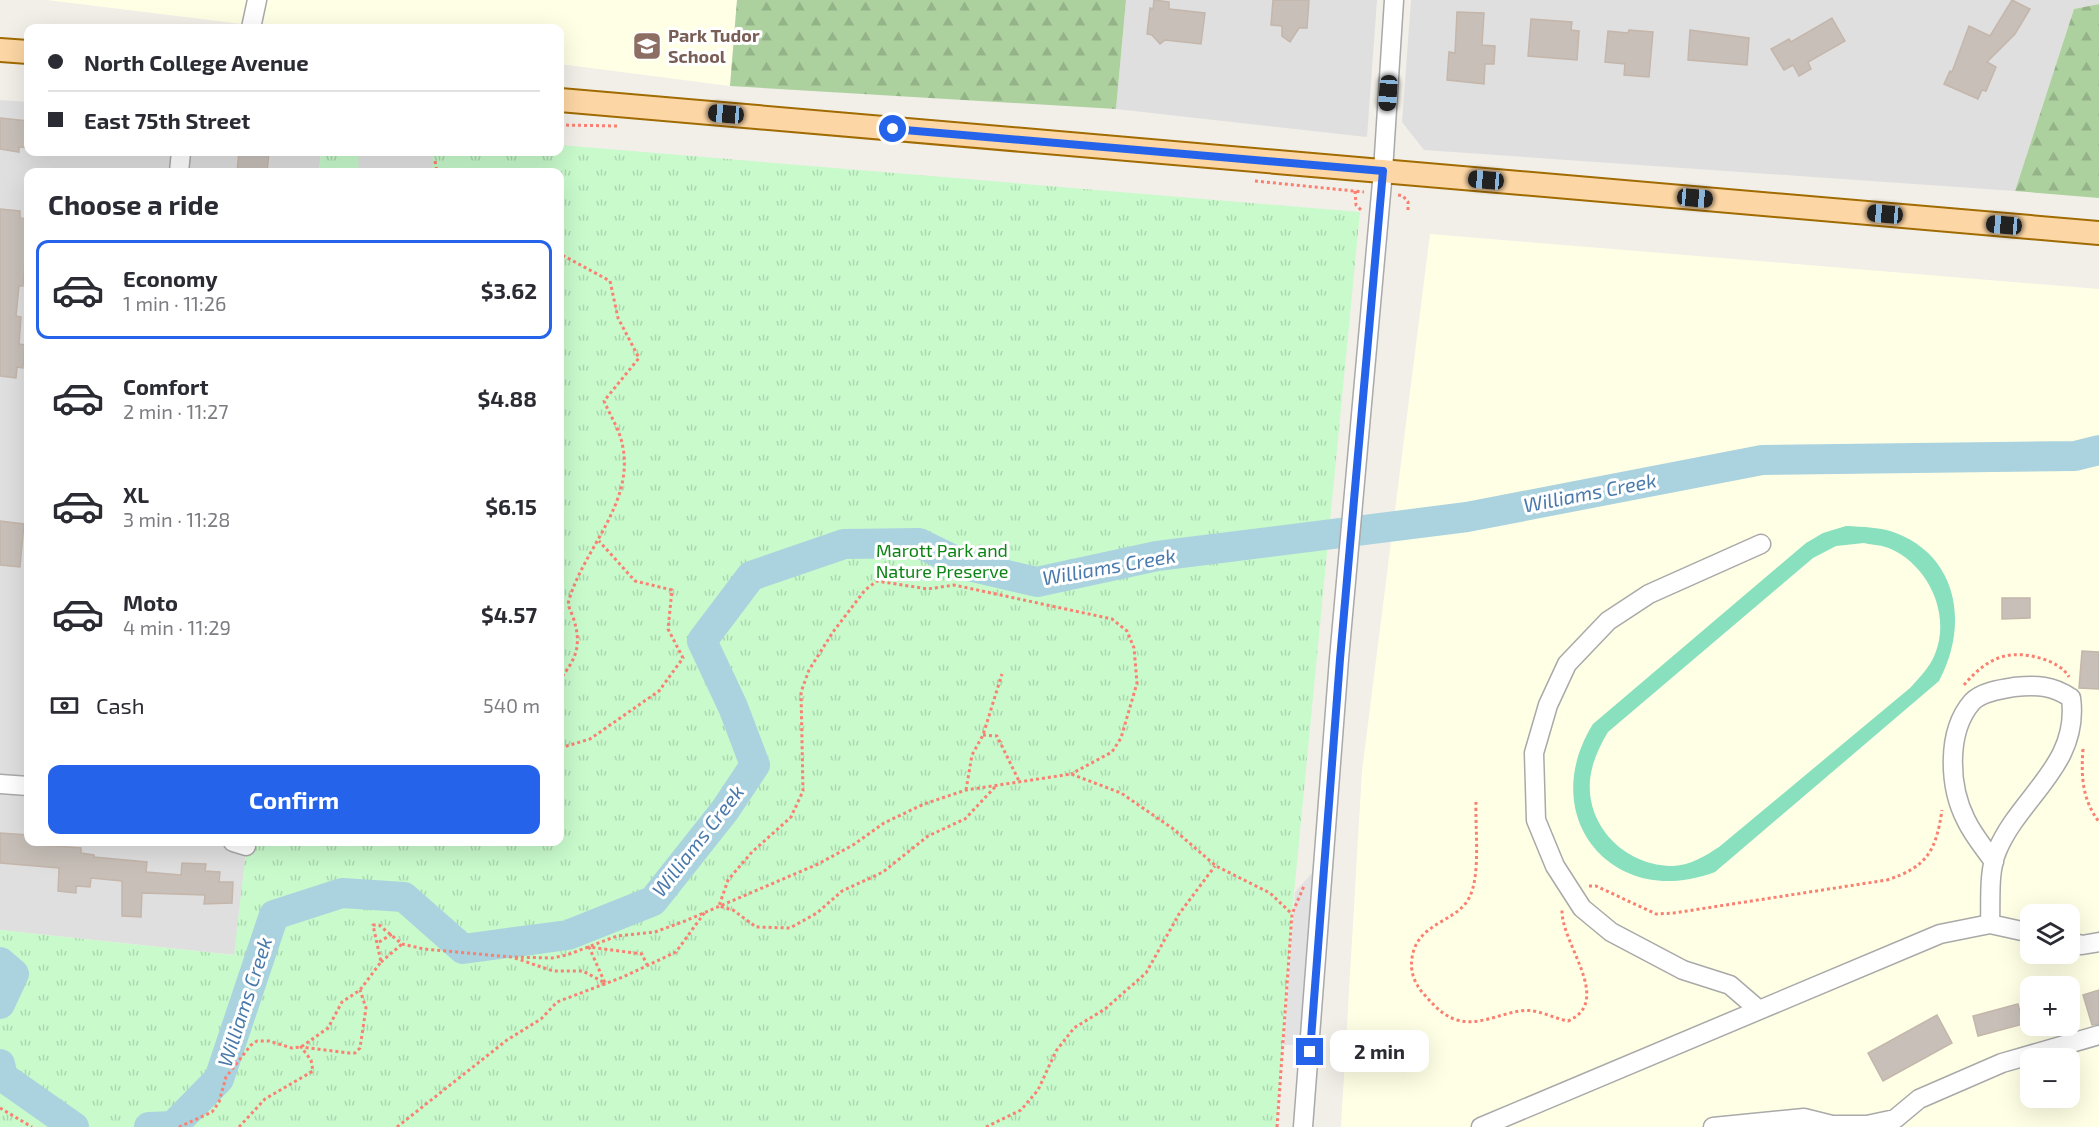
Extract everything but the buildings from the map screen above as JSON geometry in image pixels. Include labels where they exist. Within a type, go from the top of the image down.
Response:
[{"type":"main road","points":[[0,50],[24,52]]},
{"type":"main road","points":[[564,100],[2099,233]]},
{"type":"street","points":[[252,24],[257,0]]},
{"type":"street","points":[[1303,1127],[1340,659],[1383,171],[1394,0]]},
{"type":"street","points":[[1759,1010],[1730,986],[1683,970],[1611,932],[1582,908],[1555,866],[1536,820],[1534,753],[1548,705],[1567,664],[1608,621],[1649,594],[1761,544]]},
{"type":"street","points":[[1990,924],[1994,862],[2010,827],[2054,769],[2070,738],[2073,716],[2071,698],[2056,688],[2026,686],[1998,689],[1973,701],[1960,722],[1954,754],[1953,784],[1966,820],[1994,862]]},
{"type":"street","points":[[0,784],[24,786]]},
{"type":"street","points":[[1481,1127],[1940,934],[1990,924],[2020,931]]},
{"type":"street","points":[[2080,944],[2099,942]]},
{"type":"street","points":[[1713,1127],[1804,1118],[1832,1125],[1867,1125],[1896,1119],[1919,1099],[2002,1063],[2099,1035]]},
{"type":"path","points":[[435,161],[436,168]]},
{"type":"path","points":[[1354,191],[1356,205],[1367,215]]},
{"type":"path","points":[[1403,196],[1408,202],[1408,212]]},
{"type":"path","points":[[564,257],[610,281],[618,318],[639,358],[604,401],[622,444],[623,480],[599,541],[579,571],[568,604],[578,633],[574,661],[564,674]]},
{"type":"path","points":[[564,747],[590,739],[659,691],[683,658],[668,629],[672,590],[635,580],[599,541]]},
{"type":"path","points":[[381,962],[374,925],[392,934],[402,944],[424,950],[511,957],[552,958],[617,936],[655,932],[705,912],[818,864],[853,845],[884,823],[924,804],[966,790],[1071,774],[1112,752],[1121,738],[1137,683],[1134,648],[1126,631],[1112,619],[1102,616],[1065,611],[954,585],[928,589],[878,581],[865,590],[832,632],[809,670],[801,692],[803,791],[791,817],[752,852],[728,880],[719,906]]},
{"type":"path","points":[[1960,691],[1964,684],[1984,665],[2007,655],[2053,663],[2066,671],[2070,679]]},
{"type":"path","points":[[966,790],[972,755],[983,735],[1002,674]]},
{"type":"path","points":[[983,735],[997,736],[1020,783]]},
{"type":"path","points":[[2084,747],[2081,779],[2089,808],[2099,822]]},
{"type":"path","points":[[1071,774],[1121,793],[1172,828],[1216,866],[1270,893],[1292,914]]},
{"type":"path","points":[[719,906],[733,910],[756,927],[790,928],[817,913],[842,891],[883,872],[928,836],[965,819],[995,787]]},
{"type":"path","points":[[1476,802],[1474,885],[1469,900],[1421,935],[1413,948],[1411,964],[1415,983],[1438,1010],[1455,1019],[1468,1022],[1521,1011],[1536,1011],[1568,1021],[1580,1016],[1587,1003],[1587,984],[1562,917],[1564,900],[1583,886],[1596,886],[1656,914],[1887,880],[1909,873],[1924,861],[1935,844],[1940,827],[1942,798]]},
{"type":"path","points":[[986,1127],[1021,1110],[1038,1090],[1056,1051],[1074,1028],[1105,1009],[1146,973],[1179,914],[1216,866]]},
{"type":"path","points":[[1277,1127],[1292,914],[1306,878]]},
{"type":"path","points":[[397,1127],[507,1040],[541,1019],[557,1002],[676,952],[705,912]]},
{"type":"path","points":[[379,942],[392,934]]},
{"type":"path","points":[[301,1047],[328,1028],[342,1002],[360,990],[381,962],[402,944]]},
{"type":"path","points":[[589,947],[642,954],[647,966]]},
{"type":"path","points":[[589,947],[605,983]]},
{"type":"path","points":[[511,957],[553,971],[583,970],[605,983]]},
{"type":"path","points":[[179,1127],[212,1112],[219,1102],[226,1077],[251,1045],[257,1041],[269,1041],[292,1048],[355,1053],[360,1048],[366,1008],[360,990]]},
{"type":"path","points":[[239,1127],[265,1099],[313,1071],[311,1060],[301,1047]]},
{"type":"path","points":[[0,1108],[32,1127]]},
{"type":"shaded area","name":"Park Tudor School","points":[[47,0],[737,0],[730,86],[564,65],[564,24],[242,24]]},
{"type":"shaded area","points":[[1126,0],[1377,0],[1367,137],[1116,109]]},
{"type":"shaded area","points":[[1411,0],[2099,0],[2099,4],[2074,9],[2015,191],[1424,150],[1402,122]]},
{"type":"shaded area","points":[[0,100],[24,102],[24,156],[321,156],[319,168],[24,168],[24,846],[247,846],[235,955],[0,930]]},
{"type":"shaded area","points":[[359,156],[433,156],[432,168],[358,168]]},
{"type":"shaded area","points":[[1430,234],[2099,289],[2099,1127],[1341,1127],[1362,771]]},
{"type":"shaded area","points":[[1313,872],[1299,1045],[1284,1045],[1295,892]]},
{"type":"green space","points":[[737,0],[1126,0],[1116,109],[730,86]]},
{"type":"green space","points":[[2099,4],[2099,198],[2015,191],[2074,9]]},
{"type":"green space","name":"Marott Park and Nature Preserve","points":[[564,145],[1360,212],[1292,914],[1276,1127],[0,1127],[0,930],[234,955],[247,846],[564,846],[564,168],[319,168],[321,156],[564,156]]},
{"type":"green space","points":[[1846,526],[1884,530],[1896,533],[1917,544],[1934,559],[1945,577],[1952,596],[1955,617],[1954,639],[1939,681],[1715,872],[1678,881],[1645,878],[1616,867],[1594,848],[1579,822],[1573,792],[1577,759],[1593,724],[1806,543],[1823,533]],"holes":[[[1864,543],[1888,548],[1904,557],[1926,579],[1933,593],[1938,608],[1939,639],[1933,659],[1924,672],[1910,688],[1708,854],[1680,865],[1656,864],[1640,859],[1612,841],[1602,828],[1590,797],[1592,767],[1608,732],[1813,558],[1836,546]]]},
{"type":"waterway","name":"Williams Creek","points":[[149,1127],[173,1126],[219,1079],[274,915],[342,893],[404,897],[463,949],[568,935],[653,901],[725,810],[755,765],[733,707],[702,641],[751,576],[844,544],[919,543],[964,565],[1037,582],[1157,556],[1467,517],[1762,460],[2075,456],[2099,450]]},
{"type":"waterway","name":"Williams Creek","points":[[0,962],[14,974],[0,1004]]},
{"type":"waterway","name":"Williams Creek","points":[[0,1064],[3,1077],[74,1127]]},
{"type":"place","name":"Park Tudor School","points":[[647,46]]},
{"type":"route","points":[[893,129],[1383,171],[1355,474],[1310,1052]]}]
